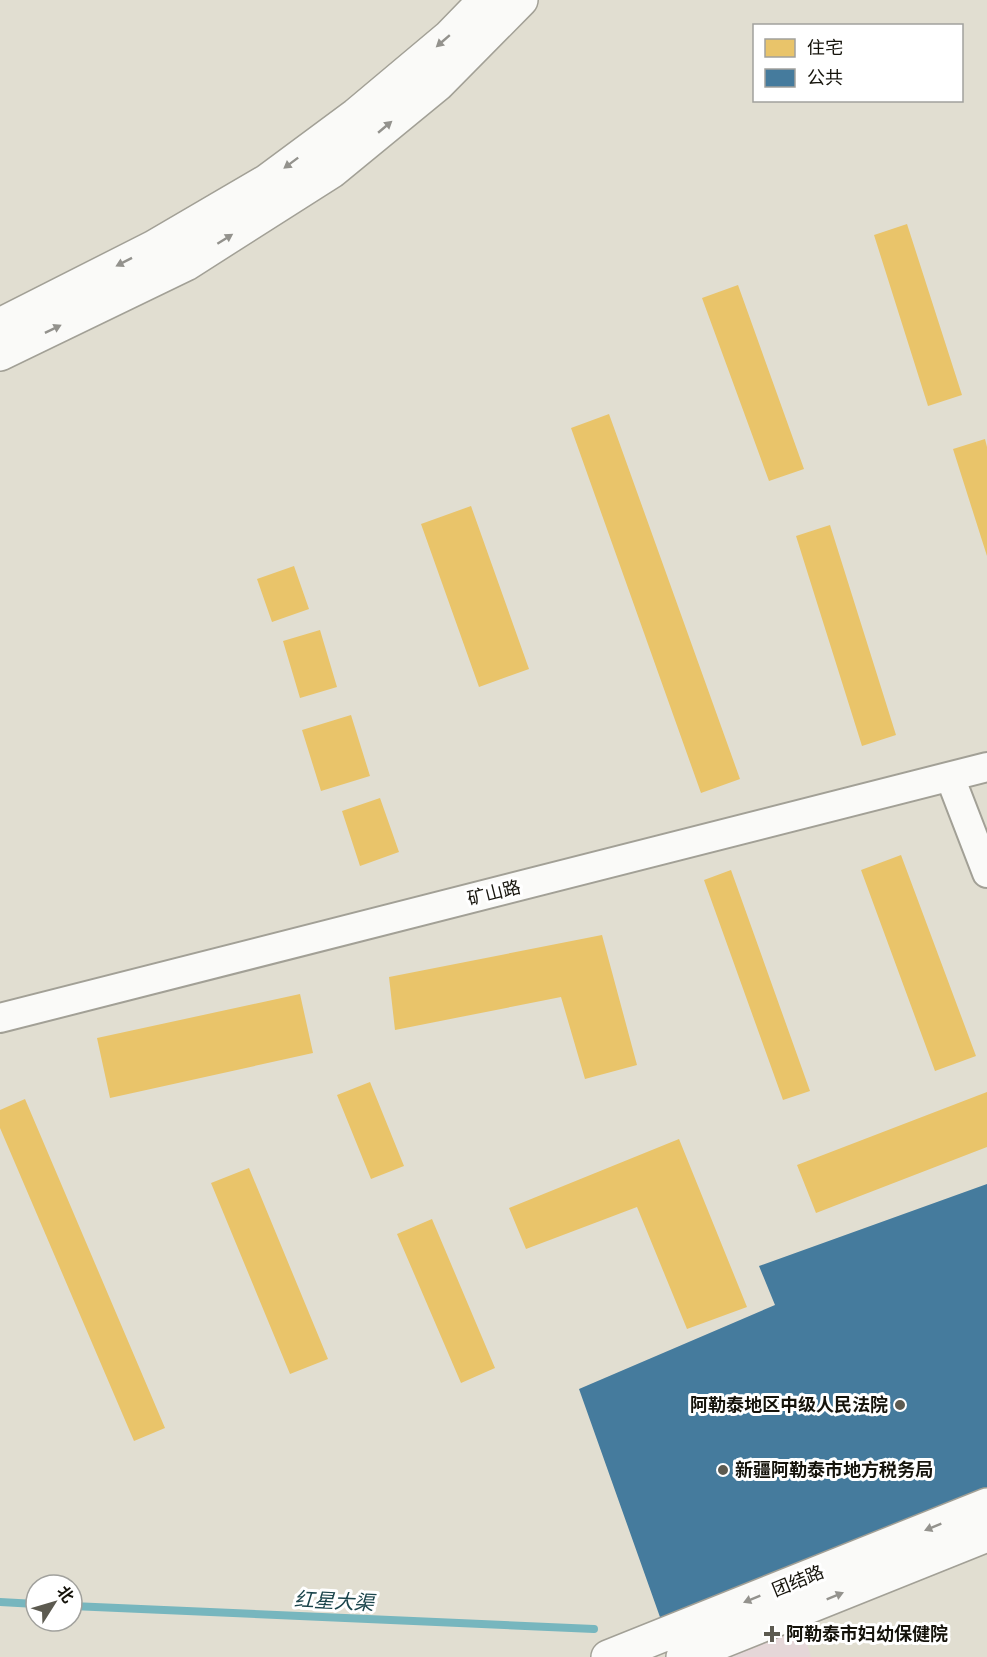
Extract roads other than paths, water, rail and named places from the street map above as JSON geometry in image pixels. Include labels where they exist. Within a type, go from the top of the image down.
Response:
[{"type":"main road","points":[[0,325],[154,247],[267,181],[364,108],[449,37],[485,0]]},
{"type":"main road","points":[[0,354],[186,264],[332,171],[438,84],[521,0]]},
{"type":"main road","name":"团结路","points":[[615,1655],[987,1505]]},
{"type":"main road","name":"团结路","points":[[683,1657],[987,1535]]},
{"type":"street","name":"矿山路","points":[[0,1018],[987,767]]},
{"type":"street","points":[[950,777],[987,873]]},
{"type":"waterway","name":"红星大渠","points":[[0,1602],[24,1603]]},
{"type":"waterway","name":"红星大渠","points":[[84,1607],[594,1629]]},
{"type":"place","name":"阿勒泰地区中级人民法院","points":[[900,1405]]},
{"type":"place","name":"新疆阿勒泰市地方税务局","points":[[723,1470]]},
{"type":"place","name":"阿勒泰市妇幼保健院","points":[[772,1634]]}]
